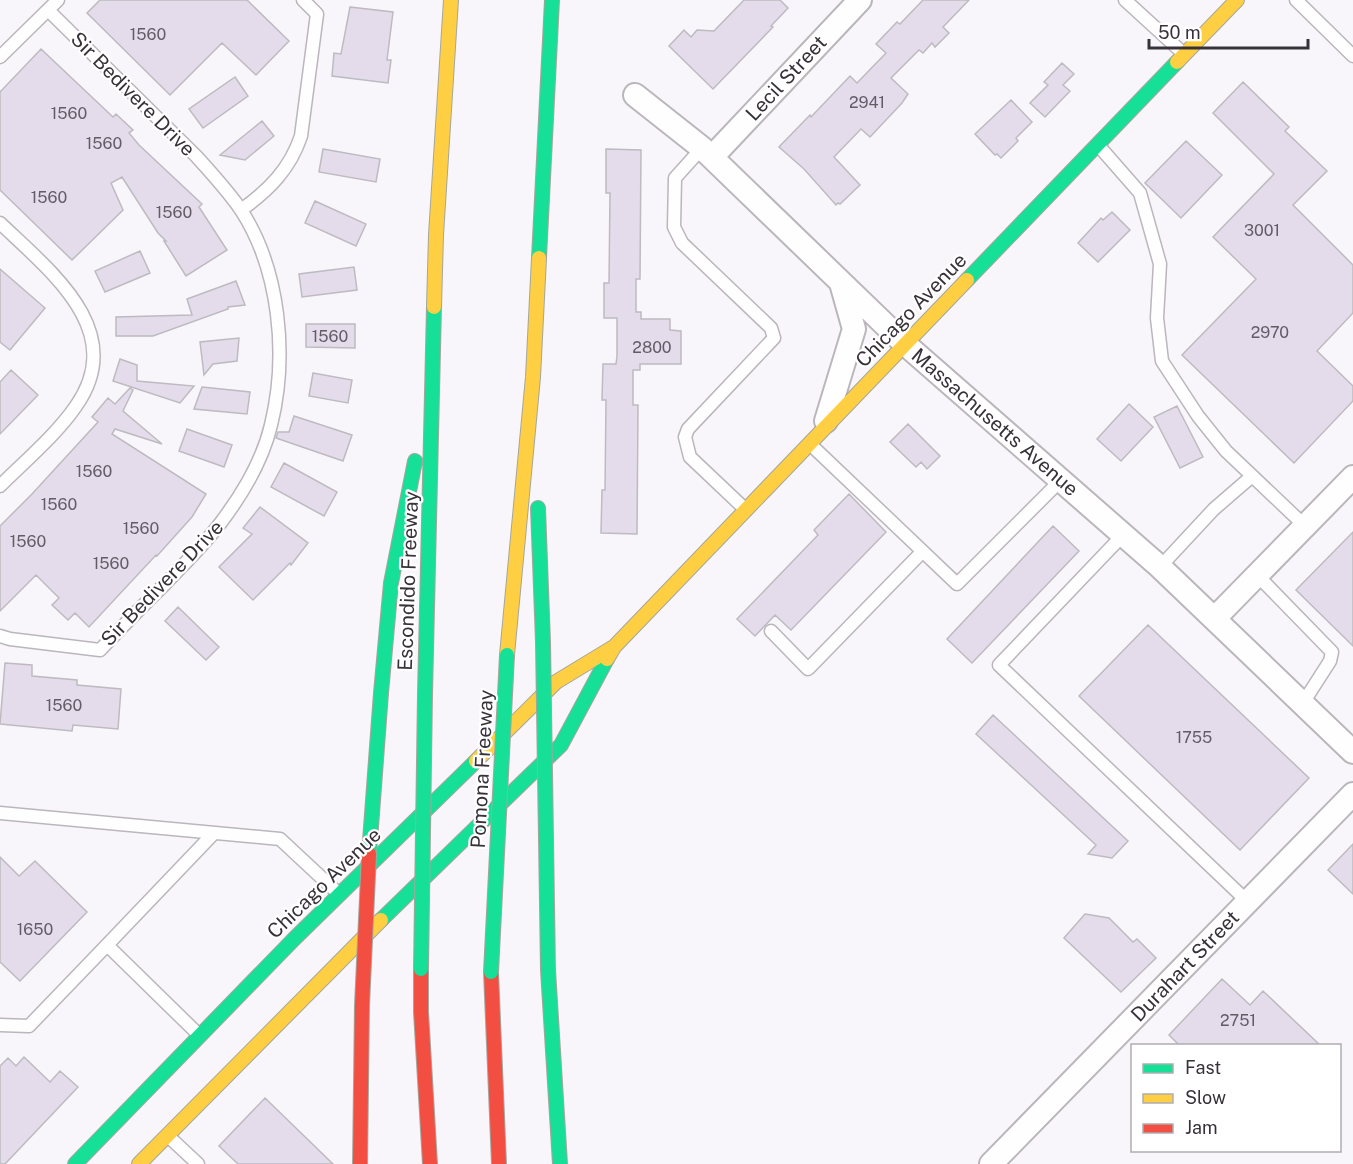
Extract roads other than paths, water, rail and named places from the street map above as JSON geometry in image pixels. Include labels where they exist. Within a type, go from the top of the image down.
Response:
[{"type":"main road","name":"Escondido Freeway","points":[[430,1164],[421,1012],[424,694],[436,235],[452,0]]},
{"type":"main road","points":[[552,0],[533,377],[543,642],[548,970],[560,1164]]},
{"type":"main road","name":"Chicago Avenue","points":[[75,1164],[294,939],[556,682],[614,647],[1237,0]]},
{"type":"main road","points":[[360,1164],[362,1005],[367,886],[381,693],[392,583],[433,368]]},
{"type":"main road","name":"Pomona Freeway","points":[[499,1164],[491,972],[507,655],[533,377]]},
{"type":"main road","name":"Chicago Avenue","points":[[139,1164],[326,974],[561,745],[614,647]]},
{"type":"street","name":"Lecil Street","points":[[707,152],[860,0]]},
{"type":"street","name":"Massachusetts Avenue","points":[[634,95],[707,152],[905,344],[1160,567],[1353,752]]},
{"type":"street","points":[[816,436],[854,329],[840,281]]},
{"type":"street","points":[[1215,618],[1353,477]]},
{"type":"street","name":"Durahart Street","points":[[991,1164],[1353,794]]},
{"type":"lane","points":[[0,57],[58,0]]},
{"type":"lane","points":[[241,210],[278,180],[296,153],[301,136],[317,14],[303,0]]},
{"type":"lane","points":[[1125,0],[1185,54]]},
{"type":"lane","points":[[1296,0],[1353,56]]},
{"type":"lane","name":"Sir Bedivere Drive","points":[[0,636],[100,650],[200,548],[222,522],[240,495],[256,464],[271,426],[278,383],[280,350],[271,283],[259,246],[241,210],[221,183],[197,157],[48,10]]},
{"type":"lane","points":[[1098,144],[1140,193],[1160,264],[1157,318],[1162,361],[1198,416],[1226,451],[1305,526]]},
{"type":"lane","points":[[707,152],[675,178],[674,227],[682,243],[771,328],[774,338],[688,429],[685,437],[690,457],[746,510]]},
{"type":"lane","points":[[0,223],[76,301],[88,324],[94,348],[88,384],[77,406],[0,486]]},
{"type":"lane","points":[[816,436],[922,552],[954,583],[959,582],[1060,480]]},
{"type":"lane","points":[[1160,567],[1214,509],[1251,477]]},
{"type":"lane","points":[[1123,535],[999,665],[1248,902]]},
{"type":"lane","points":[[771,631],[808,669],[922,552]]},
{"type":"lane","points":[[1257,575],[1332,652],[1330,661],[1303,702]]},
{"type":"lane","points":[[0,813],[280,839],[340,896]]},
{"type":"lane","points":[[0,1025],[29,1026],[214,833]]},
{"type":"lane","points":[[107,945],[200,1035]]},
{"type":"lane","points":[[167,1135],[198,1164]]}]
